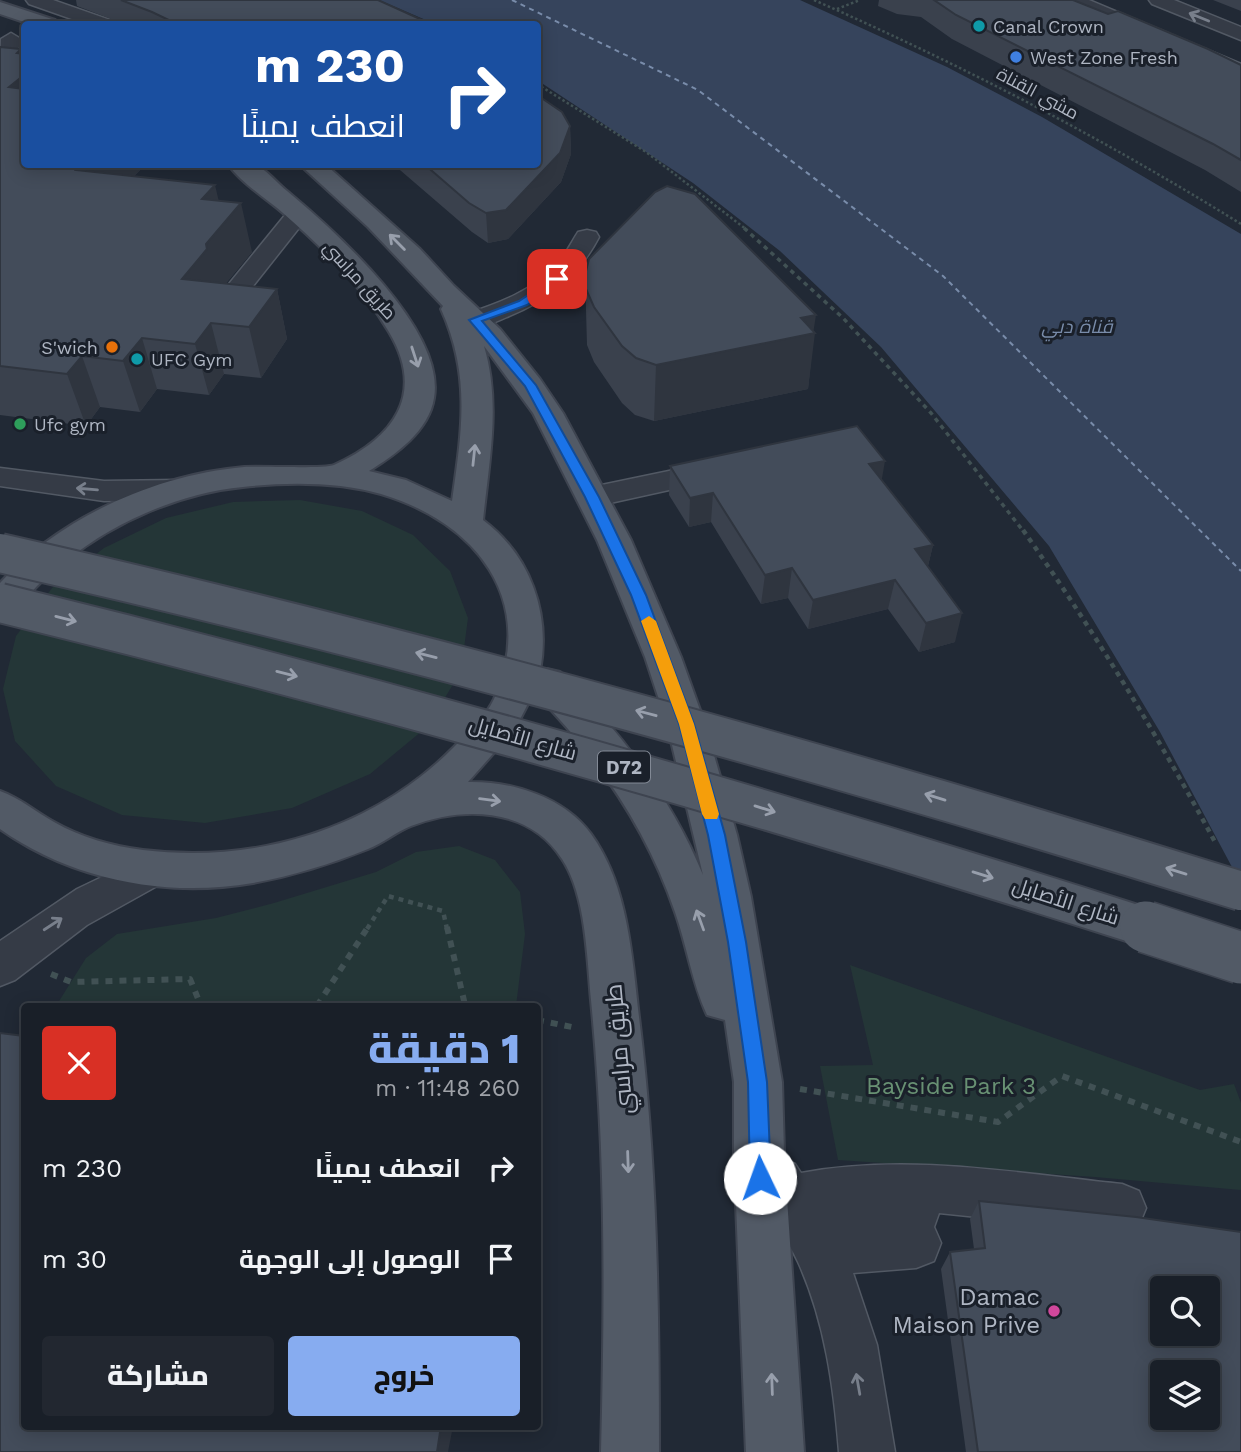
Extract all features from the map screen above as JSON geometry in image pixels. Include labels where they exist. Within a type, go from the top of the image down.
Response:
[{"type":"main road","points":[[0,8],[31,8],[51,16]]},
{"type":"main road","name":"طريق مراسي","points":[[244,168],[298,214],[384,302],[407,336],[420,376],[420,397],[411,418],[393,439],[339,476]]},
{"type":"main road","points":[[315,168],[377,222],[444,292],[475,320],[530,385],[592,497],[638,595],[663,657],[702,777],[729,897],[758,1082],[759,1153],[775,1452]]},
{"type":"main road","points":[[444,292],[467,333],[478,380],[479,405],[466,522]]},
{"type":"main road","points":[[0,604],[19,581],[65,542],[120,512],[179,490],[260,475],[339,476],[409,492],[466,522],[504,561],[524,608],[524,662],[504,716],[461,768],[400,814],[343,841],[281,861],[215,870],[152,869],[90,857],[37,834],[0,807]]},
{"type":"main road","points":[[0,553],[254,612],[530,682],[862,775],[1241,891]]},
{"type":"main road","name":"شارع الأصايل","points":[[0,604],[363,693],[510,734],[858,836],[1241,958]]},
{"type":"main road","points":[[524,662],[572,706],[615,756],[653,813],[685,879],[712,953],[759,1153]]},
{"type":"main road","name":"طريق مراسي","points":[[400,814],[443,800],[487,798],[529,808],[564,831],[585,862],[597,894],[606,927],[628,1153],[631,1266],[630,1452]]},
{"type":"street","points":[[1073,0],[1149,24]]},
{"type":"street","points":[[1107,0],[1240,71]]},
{"type":"street","points":[[1158,0],[1241,34]]},
{"type":"street","points":[[51,16],[84,21]]},
{"type":"street","points":[[0,63],[8,53],[12,40]]},
{"type":"street","points":[[0,71],[21,66]]},
{"type":"street","points":[[1211,77],[1240,71]]},
{"type":"street","points":[[233,295],[298,214]]},
{"type":"street","points":[[475,320],[523,303],[543,290],[568,268],[587,237]]},
{"type":"street","points":[[592,497],[743,465]]},
{"type":"street","points":[[2,473],[104,491],[179,490]]},
{"type":"street","points":[[6,962],[37,935],[93,898],[152,869]]},
{"type":"street","points":[[759,1153],[805,1225],[841,1302],[855,1365],[867,1452]]},
{"type":"street","points":[[805,1225],[838,1191],[922,1186],[1122,1208]]},
{"type":"street","points":[[805,1225],[916,1229]]},
{"type":"path","name":"مشي القناة","points":[[814,0],[1017,95],[1241,224]]},
{"type":"path","points":[[836,10],[860,0]]},
{"type":"path","points":[[541,87],[644,151],[740,224],[840,315],[891,369],[1000,499],[1056,578],[1116,668],[1180,773],[1217,846]]},
{"type":"path","points":[[319,1003],[388,896],[443,911],[465,1003]]},
{"type":"path","points":[[6,962],[71,982],[190,979],[200,1003]]},
{"type":"path","points":[[758,1082],[998,1122],[1062,1076],[1241,1142]]},
{"type":"green space","points":[[300,500],[362,511],[413,535],[450,571],[468,618],[461,671],[428,726],[370,774],[292,808],[205,823],[122,815],[56,786],[15,741],[3,689],[16,636],[52,588],[104,548],[166,518],[233,502]]},
{"type":"green space","points":[[459,846],[495,860],[520,892],[525,934],[516,1003],[58,1003],[86,958],[117,934],[216,918],[274,903],[376,872],[416,852]]},
{"type":"green space","name":"Bayside Park 3","points":[[850,965],[1200,1090],[1234,1084],[1241,1103],[1241,1190],[1095,1177],[838,1160],[820,1066],[873,1065]]},
{"type":"water","name":"قناة دبي","points":[[379,0],[800,0],[947,67],[1042,117],[1241,234],[1241,884],[1160,732],[1049,546],[881,347],[780,251],[693,183],[541,83],[541,21],[428,21]]},
{"type":"building","points":[[121,0],[378,0],[424,21],[171,21]]},
{"type":"building","points":[[934,0],[1073,0],[1108,14],[1118,11],[1241,65],[1241,160],[956,15]]},
{"type":"building","points":[[0,47],[21,49],[17,53],[21,54],[21,77],[9,87],[21,89],[21,168],[78,168],[76,170],[215,185],[202,199],[241,203],[206,244],[207,249],[182,279],[277,289],[249,327],[211,323],[195,344],[142,338],[123,361],[82,356],[67,374],[0,366]]},
{"type":"building","points":[[541,98],[562,112],[570,126],[560,153],[506,210],[486,213],[469,203],[429,168],[541,168]]},
{"type":"building","points":[[667,186],[695,194],[816,315],[801,318],[815,333],[656,365],[636,358],[622,346],[594,307],[586,289],[585,275],[589,259],[655,192]]},
{"type":"building","points":[[857,426],[885,461],[869,464],[933,545],[915,549],[962,613],[926,623],[895,580],[813,600],[792,568],[765,575],[713,493],[690,498],[670,466]]},
{"type":"building","points":[[0,1033],[21,1036],[21,1430],[440,1430],[437,1452],[0,1452]]},
{"type":"building","name":"Damac Maison Prive","points":[[979,1201],[1136,1217],[1241,1232],[1241,1452],[978,1452],[950,1252],[985,1248]]},
{"type":"ferry route","points":[[512,0],[698,90],[943,276],[1241,571]]},
{"type":"slow traffic","points":[[649,621],[687,724],[711,814]]},
{"type":"place","name":"Canal Crown","points":[[979,26]]},
{"type":"place","name":"West Zone Fresh","points":[[1016,57]]},
{"type":"place","name":"S'wich","points":[[112,347]]},
{"type":"place","name":"UFC Gym","points":[[137,359]]},
{"type":"place","name":"Ufc gym","points":[[20,424]]},
{"type":"place","name":"Damac Maison Prive","points":[[1054,1311]]},
{"type":"route","points":[[557,279],[523,303],[475,320],[511,359],[548,413],[614,540],[663,657],[687,724],[716,835],[737,942],[758,1082],[760,1178]]}]
